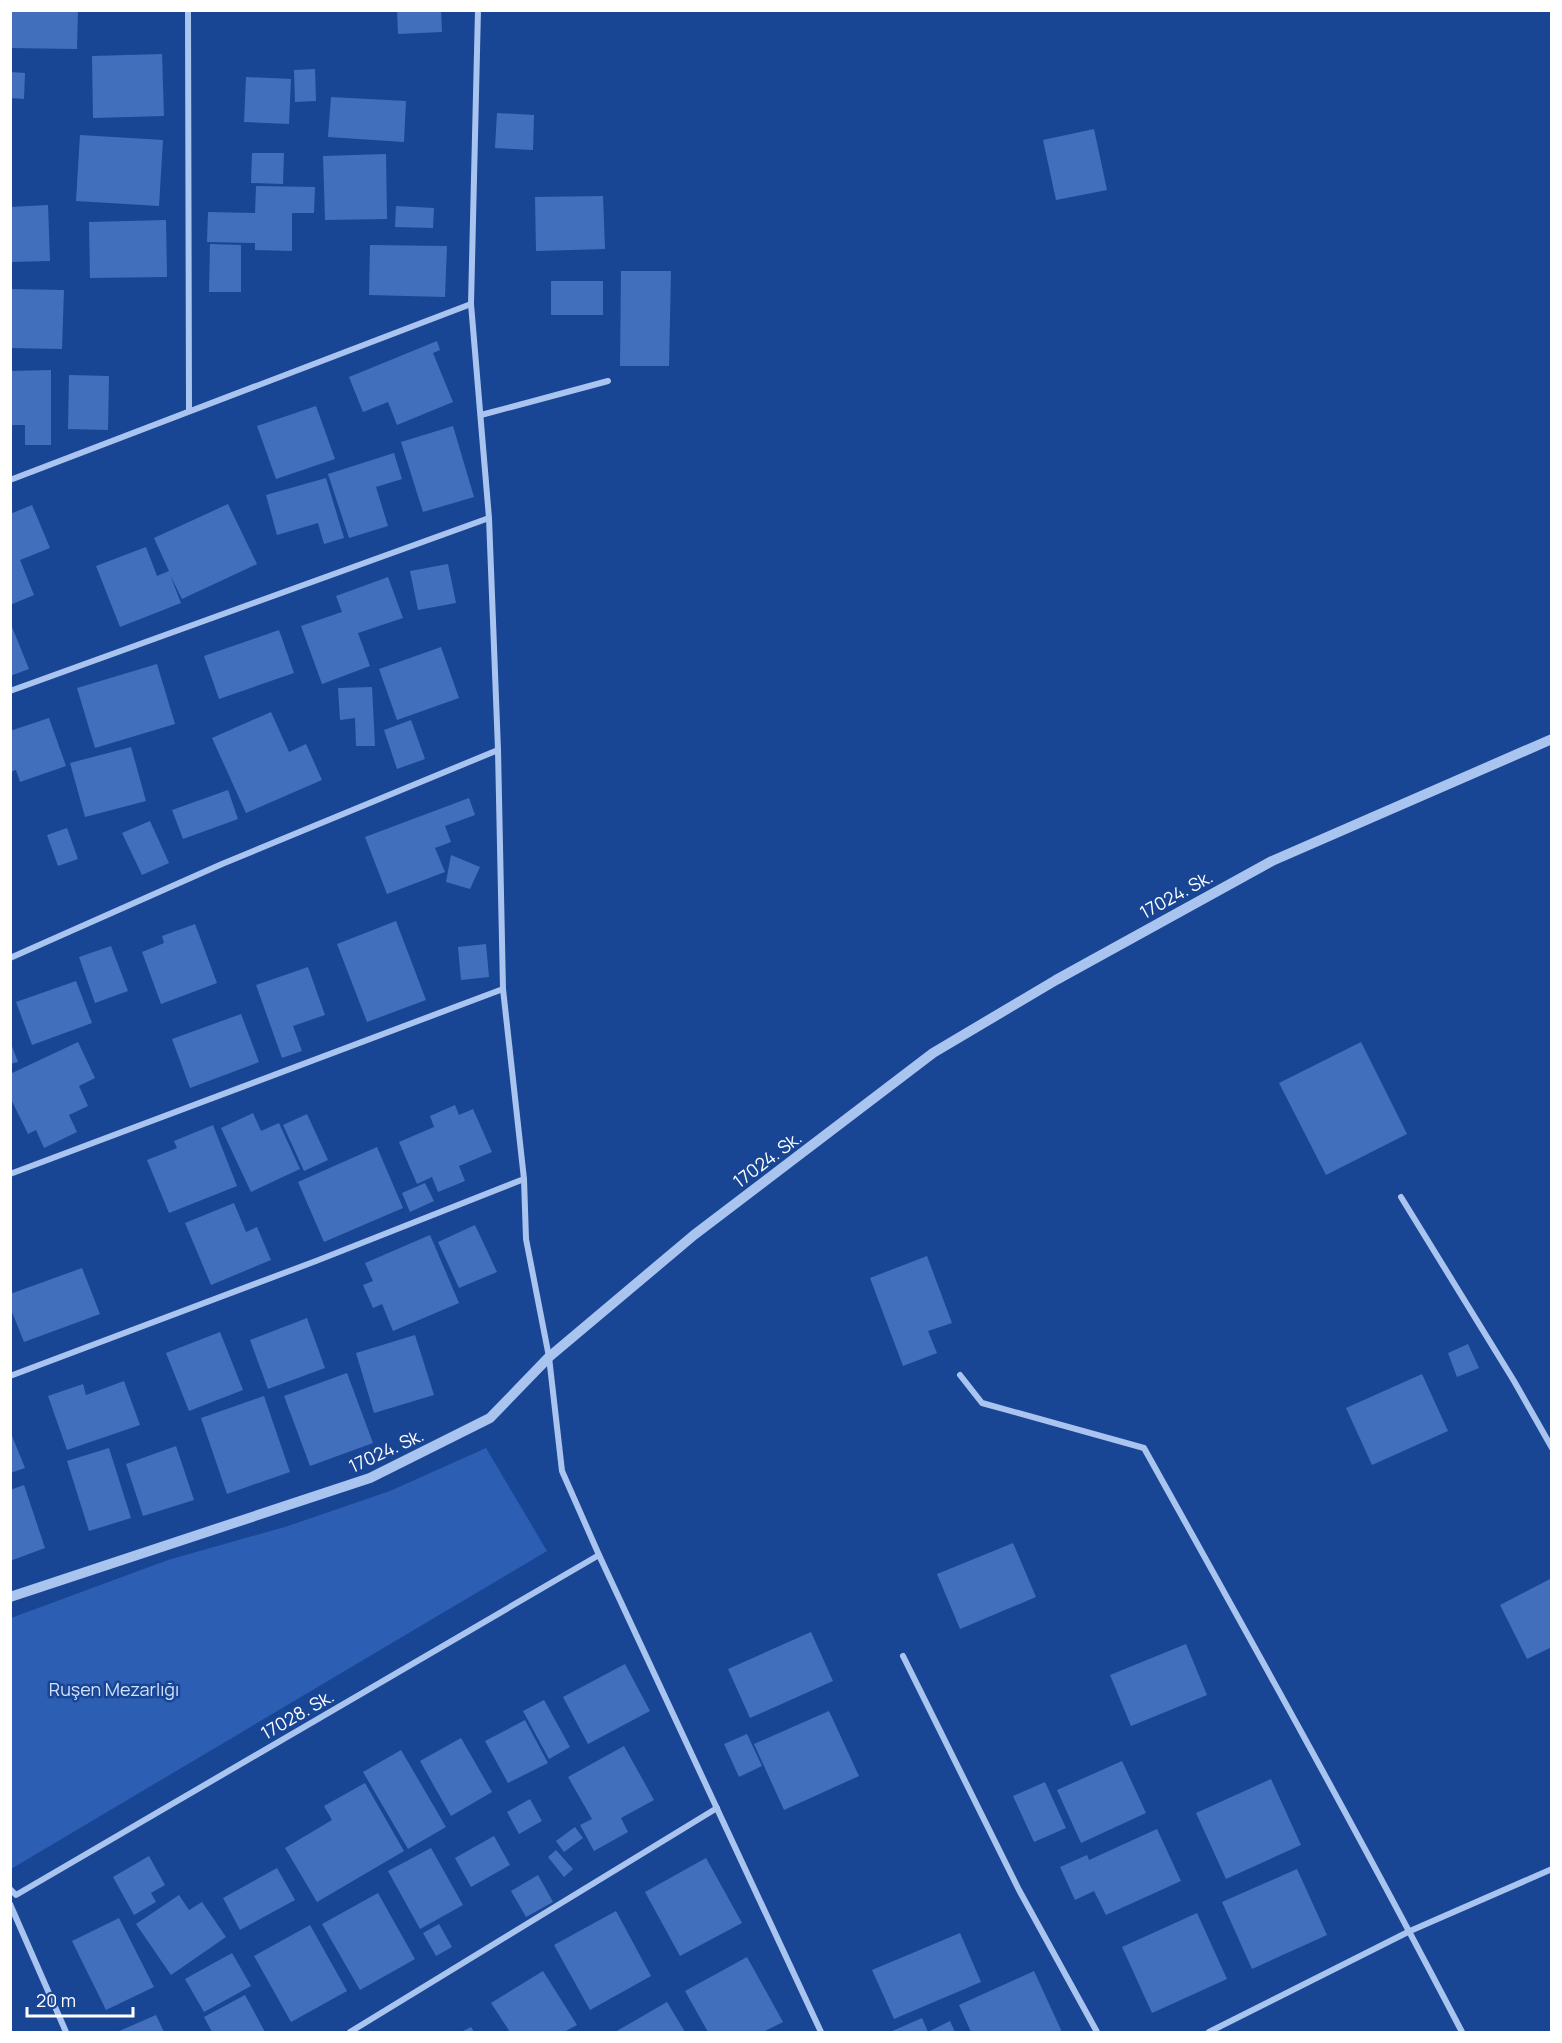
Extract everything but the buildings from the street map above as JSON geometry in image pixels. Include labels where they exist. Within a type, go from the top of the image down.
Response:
[{"type":"street","points":[[188,10],[189,410]]},
{"type":"street","points":[[478,10],[471,304],[489,518],[498,750],[503,989],[524,1179],[526,1239],[549,1357],[562,1471],[820,2032]]},
{"type":"street","points":[[10,480],[471,304]]},
{"type":"street","points":[[481,415],[608,381]]},
{"type":"street","points":[[10,691],[489,518]]},
{"type":"street","name":"17024. Sk.","points":[[10,1597],[370,1478],[490,1418],[549,1357],[694,1235],[933,1053],[1056,980],[1272,861],[1551,739]]},
{"type":"street","points":[[10,958],[222,864],[498,750]]},
{"type":"street","points":[[10,1174],[503,989]]},
{"type":"street","points":[[10,1376],[316,1261],[524,1179]]},
{"type":"street","points":[[1401,1197],[1514,1381],[1551,1448]]},
{"type":"street","points":[[960,1375],[982,1403],[1144,1448],[1410,1931],[1462,2032]]},
{"type":"street","name":"17028. Sk.","points":[[10,1889],[16,1895],[599,1555]]},
{"type":"street","points":[[903,1656],[1019,1890],[1097,2032]]},
{"type":"street","points":[[350,2032],[717,1808]]},
{"type":"street","points":[[1209,2032],[1410,1931],[1551,1869]]},
{"type":"street","points":[[10,1904],[66,2032]]},
{"type":"green space","name":"Ruşen Mezarlığı","points":[[486,1448],[547,1551],[11,1869],[11,1618],[168,1560],[288,1526],[390,1491]]}]
